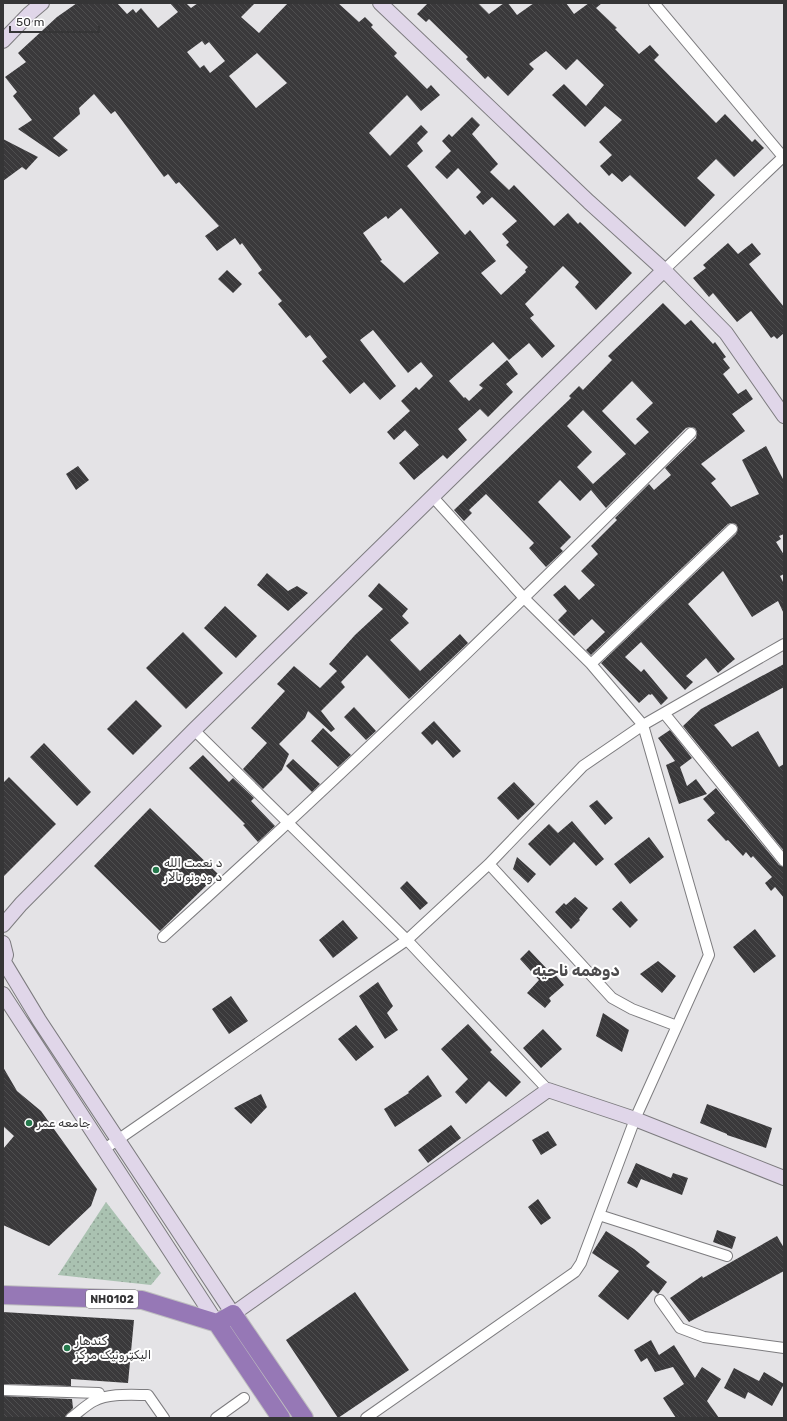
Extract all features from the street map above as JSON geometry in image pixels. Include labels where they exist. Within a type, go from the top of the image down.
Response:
[{"type":"highway","name":"NH0102","points":[[3,1295],[142,1300],[217,1323]]},
{"type":"highway","points":[[281,1418],[217,1323],[232,1314],[304,1418]]},
{"type":"main road","points":[[3,41],[42,3]]},
{"type":"main road","points":[[380,3],[589,202],[664,270],[726,333],[784,416]]},
{"type":"main road","points":[[3,925],[21,904],[194,730],[664,270]]},
{"type":"main road","points":[[3,943],[5,949],[3,962],[39,1020],[232,1314],[548,1090],[636,1118],[784,1178]]},
{"type":"main road","points":[[3,994],[103,1150],[217,1323]]},
{"type":"street","points":[[654,3],[784,157],[664,270]]},
{"type":"street","points":[[163,937],[290,823],[525,599],[692,433]]},
{"type":"street","points":[[366,1418],[575,1272],[581,1263],[636,1118],[709,955],[643,725],[591,664],[525,599],[432,496]]},
{"type":"street","points":[[591,664],[732,529]]},
{"type":"street","points":[[103,1150],[407,940],[489,864],[584,766],[643,725],[784,644]]},
{"type":"street","points":[[664,713],[784,861]]},
{"type":"street","points":[[194,730],[407,940],[548,1090]]},
{"type":"street","points":[[489,864],[612,998],[632,1009],[677,1026]]},
{"type":"street","points":[[599,1215],[727,1256]]},
{"type":"street","points":[[660,1300],[680,1328],[704,1337],[784,1348]]},
{"type":"street","points":[[3,1390],[99,1393]]},
{"type":"street","points":[[72,1418],[95,1400],[111,1396],[140,1395],[148,1395],[164,1418]]},
{"type":"street","points":[[216,1418],[244,1398]]},
{"type":"green space","points":[[106,1202],[161,1273],[151,1285],[58,1275]]},
{"type":"building","points":[[77,3],[117,3],[127,14],[133,9],[136,13],[141,8],[158,28],[178,12],[170,3],[186,3],[191,8],[198,3],[255,3],[241,17],[259,33],[288,3],[338,3],[359,22],[365,17],[373,25],[371,27],[397,53],[394,56],[427,89],[431,85],[440,95],[421,111],[407,95],[369,133],[390,156],[421,125],[428,132],[417,143],[423,151],[407,166],[465,235],[470,230],[496,261],[481,273],[501,295],[526,272],[525,270],[528,267],[506,245],[509,242],[502,234],[517,221],[492,197],[483,205],[476,197],[481,192],[458,168],[447,179],[435,167],[451,151],[442,141],[449,134],[452,137],[472,117],[480,125],[472,134],[498,164],[490,172],[509,190],[514,185],[554,226],[568,213],[578,224],[580,222],[632,273],[596,310],[575,287],[579,282],[563,266],[525,304],[534,315],[530,318],[555,346],[542,358],[529,343],[509,360],[493,342],[449,381],[464,398],[465,397],[469,401],[483,388],[479,385],[507,360],[518,374],[506,384],[513,392],[488,417],[480,409],[458,429],[467,440],[447,459],[443,455],[414,480],[399,463],[419,445],[405,430],[394,440],[387,432],[410,411],[401,401],[416,387],[419,390],[433,376],[421,362],[408,373],[373,330],[360,340],[396,386],[380,400],[364,382],[350,394],[322,361],[327,357],[310,335],[306,338],[278,304],[282,301],[258,273],[262,270],[242,243],[240,245],[235,238],[217,251],[205,236],[219,226],[179,182],[176,184],[168,174],[164,177],[115,111],[111,114],[94,94],[79,108],[80,114],[53,138],[68,150],[59,157],[18,129],[32,120],[13,96],[17,92],[5,77],[26,62],[18,53],[57,17]],"holes":[[[202,41],[205,45],[209,42],[225,61],[210,73],[204,65],[200,68],[187,52]],[[257,53],[287,83],[256,108],[229,76]],[[401,208],[439,253],[404,283],[380,261],[382,260],[363,233],[386,216],[388,219]]]},
{"type":"building","points":[[428,3],[478,3],[489,14],[504,3],[508,3],[517,15],[534,3],[566,3],[574,14],[589,3],[602,3],[596,8],[617,28],[615,29],[639,54],[650,45],[659,55],[654,60],[716,123],[725,114],[752,142],[755,139],[764,148],[734,177],[716,159],[697,178],[715,195],[685,227],[630,175],[622,182],[612,173],[609,176],[600,166],[612,155],[599,142],[622,120],[605,106],[585,127],[552,95],[564,84],[586,106],[604,85],[577,59],[566,70],[546,51],[529,64],[534,69],[508,96],[488,76],[485,79],[466,59],[468,57],[429,19],[426,22],[417,14]]},
{"type":"building","points":[[3,139],[38,157],[26,170],[22,167],[3,181]]},
{"type":"building","points":[[728,243],[738,254],[752,243],[761,254],[749,264],[784,307],[784,333],[777,339],[774,336],[771,338],[751,311],[737,322],[713,293],[709,297],[693,278],[706,268],[703,265]]},
{"type":"building","points":[[227,270],[242,284],[233,293],[218,279]]},
{"type":"building","points":[[663,303],[685,325],[691,320],[713,344],[715,342],[726,357],[723,359],[730,368],[723,374],[738,394],[746,389],[753,399],[732,414],[745,431],[701,464],[716,479],[711,483],[731,507],[759,494],[742,460],[766,446],[784,481],[784,534],[779,536],[781,539],[776,542],[784,555],[784,574],[780,576],[784,584],[784,614],[778,601],[752,617],[723,571],[688,604],[735,659],[718,673],[706,658],[686,676],[693,682],[685,690],[641,642],[625,657],[641,672],[644,669],[668,698],[661,705],[652,694],[649,694],[639,703],[601,663],[736,534],[738,528],[736,524],[728,524],[591,655],[586,650],[605,632],[592,619],[574,636],[558,620],[567,611],[553,595],[565,585],[579,600],[595,585],[581,571],[598,554],[591,546],[617,520],[615,518],[649,484],[654,490],[671,475],[665,468],[696,438],[697,432],[695,428],[686,428],[606,508],[591,490],[580,501],[560,480],[538,502],[571,537],[560,548],[563,551],[546,567],[529,548],[534,543],[486,494],[469,510],[472,513],[464,521],[454,510],[571,398],[569,396],[579,386],[583,390],[612,360],[608,356]],"holes":[[[632,381],[653,403],[636,419],[649,432],[635,445],[602,411]],[[583,410],[626,454],[593,484],[577,467],[592,452],[567,426]]]},
{"type":"building","points":[[78,466],[89,480],[76,490],[66,474]]},
{"type":"building","points":[[267,573],[288,591],[297,586],[308,593],[288,611],[257,585]]},
{"type":"building","points":[[379,583],[408,609],[402,616],[409,623],[390,640],[420,671],[460,634],[468,643],[409,699],[367,655],[341,682],[345,687],[321,711],[335,729],[331,732],[308,711],[305,718],[279,744],[289,754],[282,770],[263,789],[243,769],[267,743],[251,728],[285,691],[277,684],[294,666],[320,688],[337,671],[329,664],[355,635],[383,609],[368,596]]},
{"type":"building","points":[[225,606],[257,636],[236,658],[204,628]]},
{"type":"building","points":[[183,632],[223,673],[186,709],[146,668]]},
{"type":"building","points":[[784,664],[784,687],[714,725],[732,747],[758,731],[779,767],[784,764],[784,851],[683,726],[701,709]]},
{"type":"building","points":[[136,700],[162,726],[133,755],[107,729]]},
{"type":"building","points":[[354,707],[376,731],[366,740],[344,717]]},
{"type":"building","points":[[434,721],[461,751],[453,758],[437,740],[432,745],[421,733]]},
{"type":"building","points":[[323,728],[351,755],[338,767],[311,741]]},
{"type":"building","points":[[670,730],[692,758],[680,767],[687,786],[696,779],[707,794],[679,804],[666,765],[675,761],[658,738]]},
{"type":"building","points":[[44,743],[91,792],[77,806],[30,757]]},
{"type":"building","points":[[203,755],[229,782],[233,778],[254,798],[251,801],[275,826],[258,842],[243,825],[245,824],[189,768]]},
{"type":"building","points":[[293,759],[320,784],[312,792],[286,766]]},
{"type":"building","points":[[9,777],[56,824],[3,877],[3,783]]},
{"type":"building","points":[[514,782],[535,804],[518,820],[497,798]]},
{"type":"building","points":[[716,788],[779,865],[784,867],[784,898],[775,887],[771,891],[765,883],[772,877],[753,856],[751,858],[746,852],[743,856],[728,840],[726,841],[707,820],[715,813],[703,799]]},
{"type":"building","points":[[597,800],[613,818],[605,825],[589,806]]},
{"type":"building","name":"د نعمت الله د ودونو تالار","points":[[150,808],[218,874],[160,931],[94,866]]},
{"type":"building","points":[[572,821],[604,859],[596,866],[574,842],[550,866],[528,844],[549,824],[558,833]]},
{"type":"building","points":[[649,837],[664,857],[630,884],[614,864]]},
{"type":"building","points":[[517,857],[536,874],[528,883],[513,869]]},
{"type":"building","points":[[407,881],[428,903],[420,910],[400,888]]},
{"type":"building","points":[[575,897],[588,908],[579,919],[580,920],[571,929],[555,912],[564,903],[566,905]]},
{"type":"building","points":[[621,901],[638,920],[630,928],[612,909]]},
{"type":"building","points":[[343,920],[358,938],[333,958],[319,940]]},
{"type":"building","points":[[755,929],[776,956],[754,973],[733,947]]},
{"type":"building","points":[[529,950],[547,969],[549,967],[564,985],[549,998],[551,1001],[545,1008],[527,993],[539,980],[520,959]]},
{"type":"building","points":[[658,961],[676,976],[662,993],[640,974]]},
{"type":"building","points":[[378,982],[393,1006],[387,1013],[398,1030],[385,1039],[359,996]]},
{"type":"building","points":[[231,996],[248,1021],[229,1034],[212,1009]]},
{"type":"building","points":[[603,1013],[629,1030],[622,1052],[596,1036]]},
{"type":"building","points":[[468,1024],[492,1050],[490,1052],[521,1082],[506,1097],[489,1081],[466,1104],[455,1092],[468,1079],[441,1049]]},
{"type":"building","points":[[356,1025],[374,1047],[356,1061],[338,1039]]},
{"type":"building","points":[[543,1029],[562,1049],[541,1068],[523,1048]]},
{"type":"building","name":"جامعه عمر","points":[[3,1067],[17,1091],[41,1111],[97,1189],[91,1206],[49,1246],[3,1225],[3,1149],[14,1136],[3,1126]]},
{"type":"building","points":[[428,1075],[442,1096],[395,1127],[384,1109],[409,1093],[408,1092]]},
{"type":"building","points":[[261,1094],[267,1107],[251,1124],[234,1108]]},
{"type":"building","points":[[707,1104],[772,1128],[766,1148],[727,1135],[700,1123]]},
{"type":"building","points":[[451,1125],[461,1138],[428,1163],[418,1150]]},
{"type":"building","points":[[548,1131],[557,1145],[541,1155],[532,1140]]},
{"type":"building","points":[[636,1163],[671,1178],[673,1173],[688,1178],[682,1195],[641,1179],[637,1188],[627,1183]]},
{"type":"building","points":[[538,1199],[551,1218],[541,1225],[528,1207]]},
{"type":"building","points":[[717,1230],[736,1237],[732,1249],[713,1242]]},
{"type":"building","points":[[606,1231],[634,1249],[650,1262],[646,1266],[667,1282],[658,1294],[653,1290],[628,1320],[598,1296],[619,1271],[592,1253]]},
{"type":"building","points":[[777,1236],[784,1248],[784,1271],[689,1322],[670,1298],[702,1276],[703,1278]]},
{"type":"building","points":[[355,1292],[409,1370],[338,1418],[286,1340]]},
{"type":"building","name":"کندهار الیکټرونیک مرکز","points":[[3,1312],[134,1320],[128,1383],[71,1379],[71,1386],[3,1384]]},
{"type":"building","points":[[651,1340],[659,1355],[674,1345],[695,1378],[702,1367],[721,1379],[707,1401],[719,1418],[676,1418],[663,1398],[684,1384],[673,1367],[655,1372],[647,1358],[641,1362],[634,1350]]},
{"type":"building","points":[[734,1368],[759,1381],[764,1372],[784,1384],[772,1406],[748,1392],[745,1399],[724,1388]]},
{"type":"building","points":[[3,1396],[72,1399],[73,1408],[64,1418],[3,1418]]},
{"type":"place","name":"د نعمت الله د ودونو تالار","points":[[156,870]]},
{"type":"place","name":"جامعه عمر","points":[[29,1123]]},
{"type":"place","name":"کندهار الیکټرونیک مرکز","points":[[67,1348]]},
{"type":"district","name":"دوهمه ناحیه","points":[[576,970]]}]
